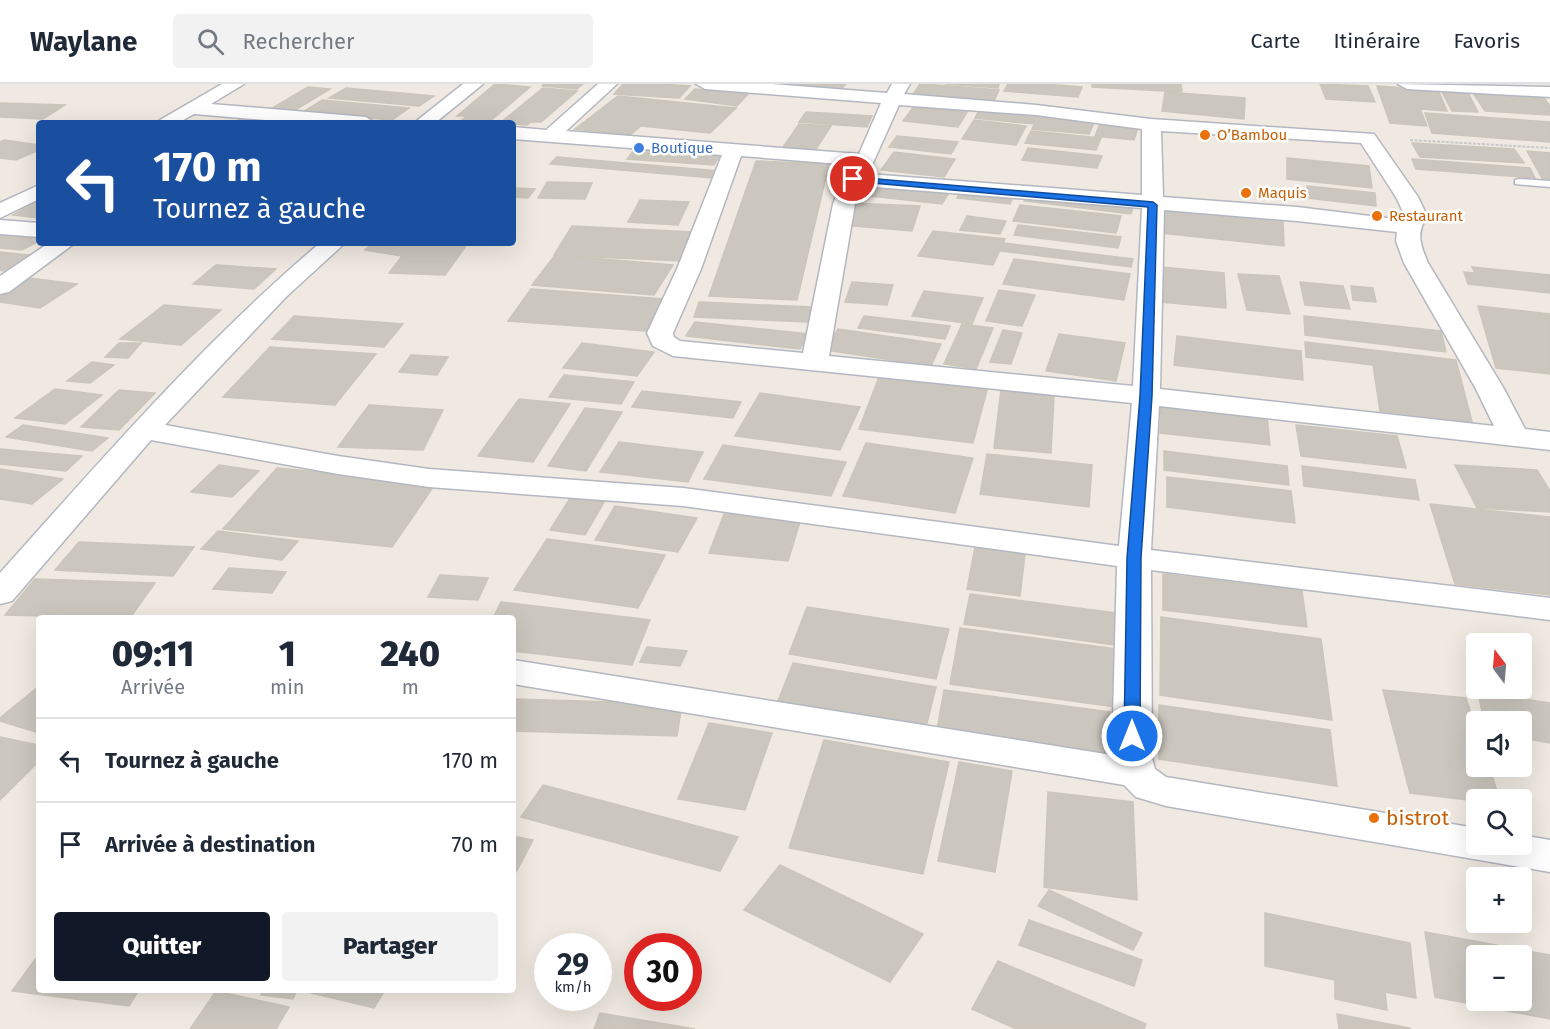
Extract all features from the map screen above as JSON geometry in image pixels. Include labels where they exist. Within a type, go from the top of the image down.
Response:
[{"type":"street","points":[[169,120],[235,84]]},
{"type":"street","points":[[427,120],[474,84]]},
{"type":"street","points":[[550,136],[608,84]]},
{"type":"street","points":[[705,84],[896,92],[1151,125],[1368,138],[1407,196],[1416,216],[1409,227],[1407,241],[1416,263],[1490,389],[1514,437]]},
{"type":"street","points":[[1407,84],[1550,92]]},
{"type":"street","points":[[815,361],[839,226],[859,170],[896,92]]},
{"type":"street","points":[[191,108],[331,120]]},
{"type":"street","points":[[1151,125],[1153,205],[1146,396],[1134,558],[1132,758],[1136,772],[1141,781],[1150,788],[1466,842]]},
{"type":"street","points":[[516,133],[734,150],[859,170],[1153,205],[1297,214],[1409,227]]},
{"type":"street","points":[[734,150],[689,269],[660,333],[662,341],[673,348],[702,353],[815,361],[1146,396],[1550,441]]},
{"type":"street","points":[[0,212],[36,193]]},
{"type":"street","points":[[0,227],[36,230]]},
{"type":"street","points":[[0,287],[60,246]]},
{"type":"street","points":[[0,594],[11,566],[277,292],[331,246]]},
{"type":"street","points":[[144,430],[338,465],[429,478],[683,497],[1134,558],[1550,609]]},
{"type":"street","points":[[516,672],[1136,772]]},
{"type":"street","points":[[1532,853],[1550,856]]},
{"type":"lane","points":[[1519,182],[1550,184]]},
{"type":"path","points":[[1368,138],[1550,148]]},
{"type":"building","points":[[495,84],[530,87],[491,120],[462,120],[467,116],[457,116]]},
{"type":"building","points":[[544,84],[583,84],[577,89],[542,86]]},
{"type":"building","points":[[623,84],[690,86],[679,98],[614,94]]},
{"type":"building","points":[[772,84],[846,84],[840,90]]},
{"type":"building","points":[[920,84],[999,90],[994,101],[913,94]]},
{"type":"building","points":[[945,84],[999,84],[998,88]]},
{"type":"building","points":[[1008,84],[1082,87],[1078,97],[1004,91]]},
{"type":"building","points":[[1092,84],[1181,84],[1182,92],[1092,87]]},
{"type":"building","points":[[1320,84],[1368,86],[1375,102],[1326,99]]},
{"type":"building","points":[[1377,86],[1438,90],[1447,111],[1420,109],[1427,126],[1390,123]]},
{"type":"building","points":[[308,87],[330,89],[292,112],[269,110]]},
{"type":"building","points":[[346,88],[434,96],[419,106],[329,98]]},
{"type":"building","points":[[543,88],[577,91],[541,122],[531,122],[527,125],[516,124],[516,120],[504,120]]},
{"type":"building","points":[[695,89],[748,94],[737,106],[685,99]]},
{"type":"building","points":[[1441,90],[1467,91],[1478,112],[1452,111]]},
{"type":"building","points":[[1471,90],[1541,94],[1550,106],[1550,115],[1485,111]]},
{"type":"building","points":[[1165,92],[1245,98],[1244,119],[1162,111]]},
{"type":"building","points":[[618,96],[736,108],[710,133],[641,126],[630,135],[575,129]]},
{"type":"building","points":[[322,100],[409,108],[392,120],[303,112]]},
{"type":"building","points":[[0,103],[65,105],[43,119],[0,117]]},
{"type":"building","points":[[916,104],[969,109],[958,127],[903,121]]},
{"type":"building","points":[[979,110],[1038,116],[1034,124],[975,118]]},
{"type":"building","points":[[806,112],[872,116],[867,127],[799,122]]},
{"type":"building","points":[[1425,113],[1550,122],[1550,142],[1432,133]]},
{"type":"building","points":[[1038,115],[1095,121],[1089,134],[1032,129]]},
{"type":"building","points":[[250,117],[278,120],[238,120]]},
{"type":"building","points":[[974,120],[1026,126],[1016,145],[962,139]]},
{"type":"building","points":[[1101,121],[1139,125],[1134,140],[1095,136]]},
{"type":"building","points":[[799,124],[831,126],[816,149],[783,147]]},
{"type":"building","points":[[1031,131],[1101,138],[1096,150],[1025,143]]},
{"type":"building","points":[[897,136],[958,142],[951,154],[889,147]]},
{"type":"building","points":[[4,140],[36,145],[36,151],[16,160],[0,158],[0,142]]},
{"type":"building","points":[[1412,143],[1514,149],[1524,163],[1420,157]]},
{"type":"building","points":[[637,146],[722,152],[714,165],[627,159]]},
{"type":"building","points":[[1028,148],[1102,156],[1097,168],[1022,160]]},
{"type":"building","points":[[1527,151],[1550,153],[1550,179],[1542,178]]},
{"type":"building","points":[[894,152],[955,159],[944,177],[881,170]]},
{"type":"building","points":[[557,157],[718,171],[713,178],[550,164]]},
{"type":"building","points":[[1287,158],[1369,166],[1372,188],[1287,179]]},
{"type":"building","points":[[1412,159],[1530,168],[1535,178],[1416,169]]},
{"type":"building","points":[[756,161],[829,164],[797,300],[709,296]]},
{"type":"building","points":[[547,182],[592,183],[585,199],[538,198]]},
{"type":"building","points":[[879,183],[950,191],[942,204],[869,196]]},
{"type":"building","points":[[1307,186],[1375,193],[1376,206],[1307,198]]},
{"type":"building","points":[[516,188],[535,189],[528,198],[516,197]]},
{"type":"building","points":[[961,191],[1013,197],[1010,204],[957,198]]},
{"type":"building","points":[[1027,195],[1133,207],[1131,214],[1024,201]]},
{"type":"building","points":[[640,200],[689,202],[678,225],[628,222]]},
{"type":"building","points":[[36,202],[36,218],[13,215]]},
{"type":"building","points":[[848,203],[920,206],[912,231],[843,225]]},
{"type":"building","points":[[1020,205],[1121,216],[1116,233],[1013,221]]},
{"type":"building","points":[[1165,208],[1283,220],[1284,246],[1161,233]]},
{"type":"building","points":[[967,216],[1006,221],[1000,234],[960,230]]},
{"type":"building","points":[[1018,225],[1121,237],[1118,248],[1014,235]]},
{"type":"building","points":[[572,226],[693,232],[681,261],[554,255]]},
{"type":"building","points":[[0,230],[36,235],[36,243],[22,250],[0,248]]},
{"type":"building","points":[[933,231],[1005,239],[993,265],[918,256]]},
{"type":"building","points":[[1004,243],[1133,259],[1131,267],[1001,251]]},
{"type":"building","points":[[369,246],[466,246],[445,275],[389,273],[402,256],[365,250]]},
{"type":"building","points":[[0,252],[29,255],[3,271],[0,270]]},
{"type":"building","points":[[555,255],[673,265],[654,295],[532,285]]},
{"type":"building","points":[[1014,259],[1130,274],[1124,300],[1003,284]]},
{"type":"building","points":[[216,265],[276,269],[254,289],[193,284]]},
{"type":"building","points":[[1161,267],[1224,273],[1226,308],[1160,302]]},
{"type":"building","points":[[1472,267],[1550,275],[1550,293],[1468,284],[1464,272],[1475,273]]},
{"type":"building","points":[[1238,274],[1279,276],[1290,314],[1247,310]]},
{"type":"building","points":[[29,278],[77,284],[40,308],[0,302],[0,296]]},
{"type":"building","points":[[852,282],[893,285],[887,305],[845,302]]},
{"type":"building","points":[[1300,282],[1343,286],[1350,309],[1305,305]]},
{"type":"building","points":[[1351,286],[1373,288],[1376,302],[1353,300]]},
{"type":"building","points":[[531,289],[664,299],[646,331],[508,321]]},
{"type":"building","points":[[999,290],[1035,295],[1022,326],[986,321]]},
{"type":"building","points":[[924,291],[983,298],[972,324],[912,316]]},
{"type":"building","points":[[699,302],[811,307],[808,322],[694,317]]},
{"type":"building","points":[[164,305],[221,310],[181,345],[120,339]]},
{"type":"building","points":[[1478,306],[1550,314],[1550,374],[1496,368]]},
{"type":"building","points":[[294,316],[403,324],[384,347],[272,339]]},
{"type":"building","points":[[864,316],[950,326],[945,339],[858,328]]},
{"type":"building","points":[[1304,316],[1441,331],[1446,352],[1305,335]]},
{"type":"building","points":[[695,322],[808,334],[800,349],[686,336]]},
{"type":"building","points":[[962,324],[993,328],[976,369],[944,364]]},
{"type":"building","points":[[838,329],[941,344],[931,366],[825,350]]},
{"type":"building","points":[[1003,330],[1022,333],[1011,364],[990,362]]},
{"type":"building","points":[[1059,334],[1125,343],[1116,381],[1046,371]]},
{"type":"building","points":[[1177,336],[1301,351],[1303,380],[1174,365]]},
{"type":"building","points":[[1305,342],[1456,360],[1472,422],[1380,411],[1373,365],[1306,357]]},
{"type":"building","points":[[119,343],[141,343],[128,358],[105,357]]},
{"type":"building","points":[[582,343],[654,352],[637,376],[563,368]]},
{"type":"building","points":[[270,347],[376,354],[335,405],[223,397]]},
{"type":"building","points":[[411,355],[448,357],[437,375],[399,372]]},
{"type":"building","points":[[92,362],[114,365],[90,383],[67,381]]},
{"type":"building","points":[[564,375],[634,382],[621,404],[549,397]]},
{"type":"building","points":[[879,377],[987,390],[973,443],[859,429]]},
{"type":"building","points":[[55,389],[102,395],[65,424],[15,418]]},
{"type":"building","points":[[119,390],[155,393],[119,430],[81,427]]},
{"type":"building","points":[[1001,390],[1054,395],[1051,453],[994,448]]},
{"type":"building","points":[[642,391],[741,402],[733,418],[632,407]]},
{"type":"building","points":[[760,393],[860,407],[840,450],[735,436]]},
{"type":"building","points":[[519,399],[570,404],[533,462],[478,456]]},
{"type":"building","points":[[369,405],[443,410],[423,450],[338,447]]},
{"type":"building","points":[[1161,405],[1267,417],[1270,445],[1160,433]]},
{"type":"building","points":[[585,408],[622,412],[586,471],[548,466]]},
{"type":"building","points":[[23,425],[108,438],[92,451],[6,437]]},
{"type":"building","points":[[1296,425],[1397,436],[1406,468],[1301,456]]},
{"type":"building","points":[[619,442],[703,452],[688,482],[600,472]]},
{"type":"building","points":[[866,443],[973,458],[955,513],[843,496]]},
{"type":"building","points":[[723,445],[846,462],[831,496],[704,479]]},
{"type":"building","points":[[0,449],[82,456],[66,471],[0,464]]},
{"type":"building","points":[[1164,451],[1287,466],[1289,485],[1164,470]]},
{"type":"building","points":[[987,454],[1092,465],[1089,507],[980,494]]},
{"type":"building","points":[[219,465],[259,471],[232,497],[191,492]]},
{"type":"building","points":[[1455,465],[1537,470],[1550,491],[1550,512],[1477,508]]},
{"type":"building","points":[[1302,466],[1415,480],[1419,500],[1304,486]]},
{"type":"building","points":[[277,468],[436,483],[392,547],[223,529]]},
{"type":"building","points":[[0,469],[63,479],[32,504],[0,499]]},
{"type":"building","points":[[1167,477],[1291,491],[1295,523],[1167,507]]},
{"type":"building","points":[[574,492],[607,497],[585,535],[550,530]]},
{"type":"building","points":[[1430,504],[1550,517],[1550,595],[1455,584]]},
{"type":"building","points":[[615,506],[697,518],[678,552],[595,540]]},
{"type":"building","points":[[724,514],[800,522],[788,561],[709,553]]},
{"type":"building","points":[[218,531],[298,541],[282,560],[201,549]]},
{"type":"building","points":[[547,539],[665,555],[638,608],[514,590]]},
{"type":"building","points":[[79,542],[194,547],[173,576],[55,570]]},
{"type":"building","points":[[975,547],[1025,554],[1020,596],[967,589]]},
{"type":"building","points":[[229,568],[286,572],[272,593],[213,589]]},
{"type":"building","points":[[1163,574],[1302,591],[1307,627],[1163,610]]},
{"type":"building","points":[[440,575],[488,578],[478,600],[428,597]]},
{"type":"building","points":[[35,579],[155,583],[132,615],[5,615]]},
{"type":"building","points":[[970,594],[1116,613],[1114,645],[964,624]]},
{"type":"building","points":[[501,602],[650,620],[632,665],[516,651],[516,615],[494,615]]},
{"type":"building","points":[[807,607],[949,629],[936,679],[789,654]]},
{"type":"building","points":[[1161,617],[1321,639],[1332,720],[1160,695]]},
{"type":"building","points":[[960,628],[1123,650],[1122,708],[950,684]]},
{"type":"building","points":[[647,647],[687,651],[680,666],[640,662]]},
{"type":"building","points":[[793,663],[936,687],[926,727],[778,701]]},
{"type":"building","points":[[36,688],[36,732],[0,721],[0,718]]},
{"type":"building","points":[[944,690],[1110,712],[1109,753],[937,730]]},
{"type":"building","points":[[1383,690],[1466,698],[1470,711],[1466,711],[1466,777],[1493,777],[1496,789],[1466,789],[1466,800],[1410,793]]},
{"type":"building","points":[[516,699],[682,704],[677,736],[516,731]]},
{"type":"building","points":[[1479,699],[1524,699],[1550,703],[1550,743],[1532,740],[1532,711],[1482,711]]},
{"type":"building","points":[[1159,705],[1330,730],[1337,786],[1159,759]]},
{"type":"building","points":[[709,723],[772,733],[745,810],[678,799]]},
{"type":"building","points":[[0,737],[36,744],[36,764],[0,800]]},
{"type":"building","points":[[824,740],[949,762],[923,874],[789,848]]},
{"type":"building","points":[[959,762],[1012,771],[995,872],[938,861]]},
{"type":"building","points":[[543,785],[738,837],[720,871],[521,817]]},
{"type":"building","points":[[1048,792],[1133,802],[1137,900],[1044,887]]},
{"type":"building","points":[[516,837],[533,840],[516,872]]},
{"type":"building","points":[[780,865],[923,934],[890,982],[744,910]]},
{"type":"building","points":[[1049,890],[1142,933],[1133,950],[1038,906]]},
{"type":"building","points":[[1265,913],[1410,943],[1416,998],[1385,992],[1387,1010],[1335,999],[1335,980],[1265,966]]},
{"type":"building","points":[[1029,920],[1142,960],[1134,986],[1019,945]]},
{"type":"building","points":[[1425,932],[1496,945],[1466,945],[1466,1003],[1435,997]]},
{"type":"building","points":[[1532,952],[1550,955],[1550,1019],[1508,1011],[1532,1011]]},
{"type":"building","points":[[36,958],[36,993],[137,993],[129,1006],[12,991]]},
{"type":"building","points":[[998,961],[1146,1024],[1144,1029],[1016,1029],[972,1009]]},
{"type":"building","points":[[215,993],[225,993],[289,1007],[276,1029],[190,1029]]},
{"type":"building","points":[[262,993],[296,993],[293,999],[261,995]]},
{"type":"building","points":[[311,993],[383,993],[374,1008]]},
{"type":"building","points":[[600,1013],[695,1029],[594,1029]]},
{"type":"building","points":[[1337,1014],[1410,1028],[1410,1029],[1339,1029]]},
{"type":"place","name":"O’Bambou","points":[[1205,135]]},
{"type":"place","name":"Boutique","points":[[639,148]]},
{"type":"place","name":"Maquis","points":[[1246,193]]},
{"type":"place","name":"Restaurant","points":[[1377,216]]},
{"type":"place","name":"bistrot","points":[[1374,818]]},
{"type":"route","points":[[853,179],[1153,205],[1146,396],[1134,558],[1132,736]]}]
